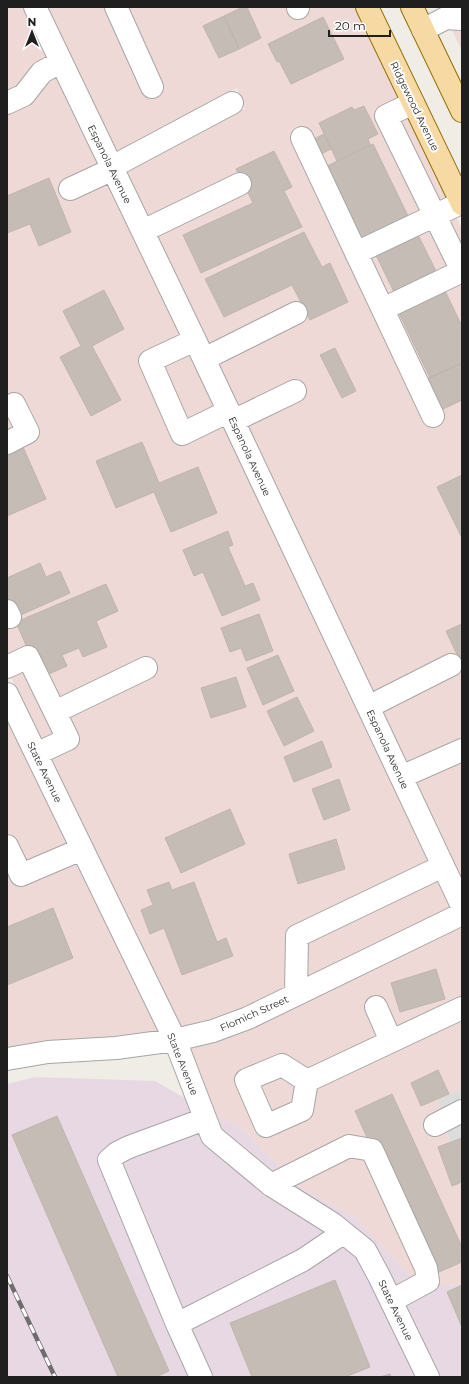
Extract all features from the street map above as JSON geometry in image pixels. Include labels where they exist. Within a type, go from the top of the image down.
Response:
[{"type":"main road","name":"Ridgewood Avenue","points":[[367,7],[462,204]]},
{"type":"main road","points":[[412,7],[461,107]]},
{"type":"street","name":"Espanola Avenue","points":[[34,7],[200,349],[462,906]]},
{"type":"street","points":[[116,7],[152,87]]},
{"type":"street","points":[[423,30],[446,18],[462,19]]},
{"type":"street","points":[[7,103],[24,95],[42,72],[61,62]]},
{"type":"street","points":[[70,189],[232,103]]},
{"type":"street","points":[[383,309],[462,271],[386,116],[413,103]]},
{"type":"street","points":[[302,138],[433,416]]},
{"type":"street","points":[[143,231],[240,184]]},
{"type":"street","points":[[356,253],[435,215],[462,204]]},
{"type":"street","points":[[295,391],[182,434],[150,362],[200,349],[296,313]]},
{"type":"street","points":[[7,442],[28,432],[14,404]]},
{"type":"street","points":[[7,667],[28,657],[68,739],[36,754]]},
{"type":"street","points":[[368,706],[451,664]]},
{"type":"street","points":[[55,712],[146,668]]},
{"type":"street","name":"State Avenue","points":[[7,694],[175,1040],[212,1136],[272,1185],[333,1224],[365,1250],[428,1377]]},
{"type":"street","points":[[401,777],[462,750]]},
{"type":"street","points":[[7,846],[21,874],[82,849]]},
{"type":"street","points":[[296,994],[296,936],[443,866]]},
{"type":"street","name":"Flomich Street","points":[[7,1059],[48,1052],[116,1048],[175,1040],[220,1028],[248,1018],[462,914]]},
{"type":"street","points":[[376,1007],[390,1041]]},
{"type":"street","points":[[307,1080],[462,1008]]},
{"type":"street","points":[[435,1124],[462,1111]]},
{"type":"street","points":[[201,1377],[177,1324],[109,1160],[117,1153],[129,1147],[205,1119]]},
{"type":"street","points":[[272,1185],[349,1146],[372,1150],[426,1268],[428,1281],[391,1301]]},
{"type":"street","points":[[177,1324],[303,1260],[343,1233]]},
{"type":"shaded area","points":[[7,7],[23,7],[186,345],[451,907],[244,1007],[210,1019],[180,1027],[7,669]]},
{"type":"shaded area","points":[[46,7],[355,7],[462,229],[462,881],[204,334],[126,173],[245,109],[237,88],[116,152]]},
{"type":"shaded area","points":[[441,7],[462,7],[462,51]]},
{"type":"shaded area","points":[[7,718],[158,1031],[48,1041],[7,1047]]},
{"type":"shaded area","points":[[460,928],[462,931],[462,1089],[437,1100],[462,1181],[462,1284],[420,1286],[356,1218],[301,1188],[241,1128],[214,1114],[189,1049],[216,1042],[252,1028]]},
{"type":"shaded area","points":[[35,1077],[155,1081],[185,1098],[202,1141],[206,1146],[266,1195],[327,1234],[357,1258],[417,1377],[7,1377],[7,1084]]},
{"type":"shaded area","points":[[462,1089],[462,1181],[437,1100]]},
{"type":"shaded area","points":[[214,1114],[241,1128],[301,1188],[356,1218],[420,1286],[462,1284],[462,1377],[440,1377],[388,1271],[370,1240],[338,1214],[277,1175],[220,1129]]},
{"type":"building","points":[[243,7],[247,7],[261,38],[239,49],[224,16]]},
{"type":"building","points":[[224,16],[239,49],[219,58],[203,26]]},
{"type":"building","points":[[323,17],[344,59],[291,84],[268,44]]},
{"type":"building","points":[[364,106],[378,134],[368,139],[370,145],[337,161],[319,123],[352,107],[354,110]]},
{"type":"building","points":[[324,134],[331,149],[317,156],[310,141]]},
{"type":"building","points":[[373,144],[410,220],[362,243],[325,167]]},
{"type":"building","points":[[274,151],[292,187],[284,191],[302,227],[201,273],[183,235],[253,203],[236,169]]},
{"type":"building","points":[[49,178],[71,232],[39,246],[30,224],[7,233],[7,196]]},
{"type":"building","points":[[415,229],[436,271],[394,292],[373,249]]},
{"type":"building","points":[[304,232],[322,267],[330,263],[348,302],[310,320],[292,285],[224,317],[205,279]]},
{"type":"building","points":[[444,289],[462,326],[462,363],[430,378],[398,311]]},
{"type":"building","points":[[104,290],[124,329],[92,346],[121,400],[91,416],[60,357],[81,346],[63,311]]},
{"type":"building","points":[[335,348],[356,391],[342,398],[320,355]]},
{"type":"building","points":[[462,363],[462,400],[441,410],[426,379]]},
{"type":"building","points":[[142,442],[159,483],[198,467],[217,513],[171,532],[154,492],[116,508],[96,461]]},
{"type":"building","points":[[23,447],[46,499],[7,516],[7,454]]},
{"type":"building","points":[[462,475],[462,538],[437,487]]},
{"type":"building","points":[[228,531],[233,545],[228,547],[245,586],[253,583],[260,600],[222,616],[203,572],[194,576],[183,550]]},
{"type":"building","points":[[40,563],[46,577],[60,571],[70,593],[14,618],[7,603],[7,578]]},
{"type":"building","points":[[106,584],[118,611],[96,621],[107,647],[83,657],[79,648],[62,655],[67,666],[40,678],[16,622]]},
{"type":"building","points":[[259,614],[273,651],[246,661],[241,648],[230,652],[221,628]]},
{"type":"building","points":[[462,624],[462,665],[446,631]]},
{"type":"building","points":[[278,655],[294,691],[263,705],[247,668]]},
{"type":"building","points":[[236,677],[246,707],[211,718],[201,688]]},
{"type":"building","points":[[297,697],[314,731],[284,746],[267,711]]},
{"type":"building","points":[[322,741],[332,767],[294,782],[284,757]]},
{"type":"building","points":[[339,779],[350,810],[324,820],[312,789]]},
{"type":"building","points":[[230,809],[245,844],[181,873],[165,838]]},
{"type":"building","points":[[336,839],[345,869],[298,884],[289,854]]},
{"type":"building","points":[[169,882],[172,890],[194,882],[217,942],[226,938],[233,956],[182,975],[164,928],[150,934],[141,910],[153,905],[147,890]]},
{"type":"building","points":[[53,908],[73,958],[7,985],[7,927]]},
{"type":"building","points":[[436,969],[445,999],[400,1012],[391,983]]},
{"type":"building","points":[[438,1070],[449,1094],[421,1106],[411,1083]]},
{"type":"building","points":[[392,1094],[462,1247],[462,1262],[430,1276],[355,1111]]},
{"type":"building","points":[[57,1116],[169,1371],[156,1377],[118,1377],[12,1135]]},
{"type":"building","points":[[462,1138],[462,1182],[452,1186],[438,1147]]},
{"type":"building","points":[[335,1280],[370,1367],[345,1377],[252,1377],[230,1323]]},
{"type":"building","points":[[462,1285],[462,1327],[447,1292]]},
{"type":"building","points":[[390,1374],[391,1377],[380,1377]]},
{"type":"railway","points":[[7,1276],[55,1377]]}]
